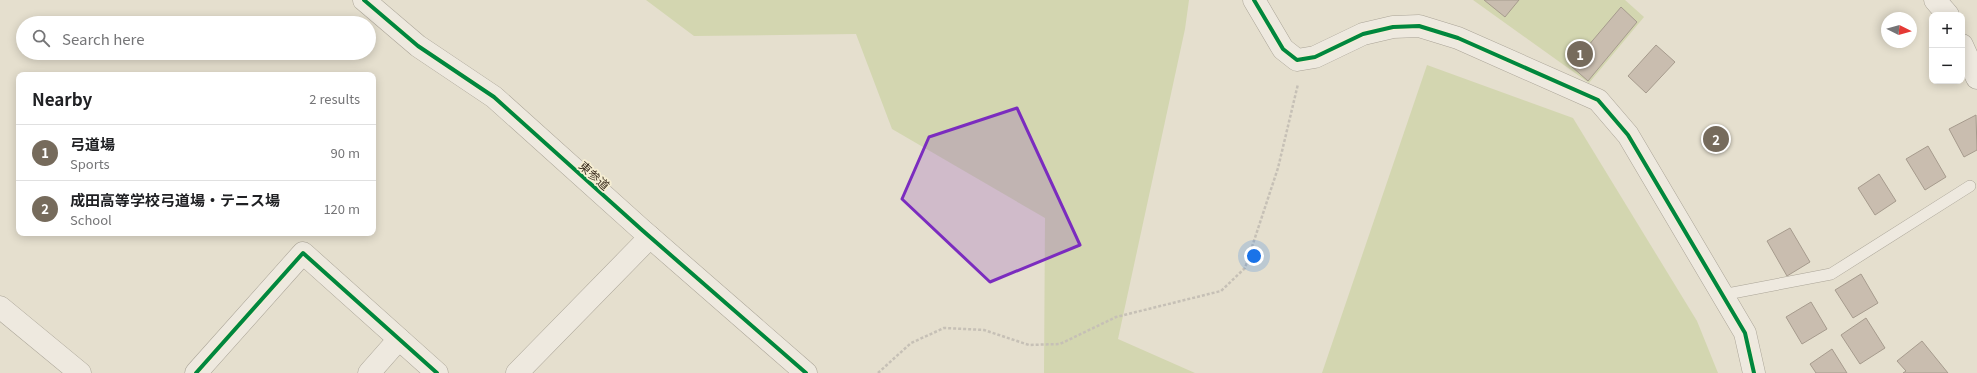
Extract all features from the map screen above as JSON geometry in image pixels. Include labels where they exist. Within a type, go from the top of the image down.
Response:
[{"type":"street","name":"東参道","points":[[364,0],[418,46],[494,97],[650,237],[806,373]]},
{"type":"street","points":[[1254,0],[1283,49],[1297,60],[1315,57],[1363,34],[1393,27],[1419,26],[1458,38],[1598,100],[1628,135],[1745,333],[1754,373]]},
{"type":"street","points":[[1935,0],[1945,12]]},
{"type":"street","points":[[1963,48],[1977,78]]},
{"type":"street","points":[[517,373],[650,237]]},
{"type":"street","points":[[196,373],[303,253],[437,373]]},
{"type":"street","points":[[0,307],[80,373]]},
{"type":"street","points":[[369,373],[399,339]]},
{"type":"lane","points":[[1722,295],[1831,274],[1970,186]]},
{"type":"path","points":[[878,373],[911,343],[944,328],[984,330],[1029,345],[1060,344],[1116,317],[1221,291],[1246,268],[1278,168],[1304,59]]},
{"type":"highlighted area","points":[[1017,108],[1080,245],[990,282],[902,199],[929,137]]},
{"type":"green space","points":[[646,0],[1189,0],[1185,29],[1118,339],[1195,373],[1044,373],[1045,218],[892,129],[856,34],[694,36]]},
{"type":"green space","points":[[1473,0],[1625,0],[1644,17],[1589,83]]},
{"type":"green space","points":[[1427,65],[1573,118],[1697,321],[1718,373],[1322,373]]},
{"type":"building","points":[[1484,0],[1519,0],[1505,17]]},
{"type":"building","points":[[1621,7],[1637,22],[1588,81],[1571,66]]},
{"type":"building","points":[[1656,45],[1675,62],[1646,93],[1628,76]]},
{"type":"building","points":[[1976,115],[1977,150],[1964,157],[1949,129]]},
{"type":"building","points":[[1928,146],[1946,177],[1925,190],[1906,159]]},
{"type":"building","points":[[1879,174],[1896,201],[1875,215],[1858,188]]},
{"type":"building","points":[[1790,228],[1810,262],[1787,276],[1767,241]]},
{"type":"building","points":[[1861,274],[1878,303],[1853,318],[1835,290]]},
{"type":"building","points":[[1811,302],[1827,329],[1802,344],[1786,317]]},
{"type":"building","points":[[1866,318],[1885,348],[1860,364],[1841,335]]},
{"type":"building","points":[[1922,341],[1948,373],[1903,373],[1906,371],[1897,361]]},
{"type":"building","points":[[1832,349],[1847,373],[1816,373],[1810,364]]},
{"type":"cycle path","points":[[364,0],[418,46],[494,97],[642,230],[806,373]]},
{"type":"cycle path","points":[[1254,0],[1283,49],[1297,60],[1315,57],[1363,34],[1393,27],[1419,26],[1458,38],[1598,100],[1628,135],[1745,333],[1754,373]]},
{"type":"cycle path","points":[[196,373],[303,253],[437,373]]},
{"type":"place","name":"弓道場","points":[[1580,54]]},
{"type":"place","name":"成田高等学校弓道場・テニス場","points":[[1716,139]]}]
